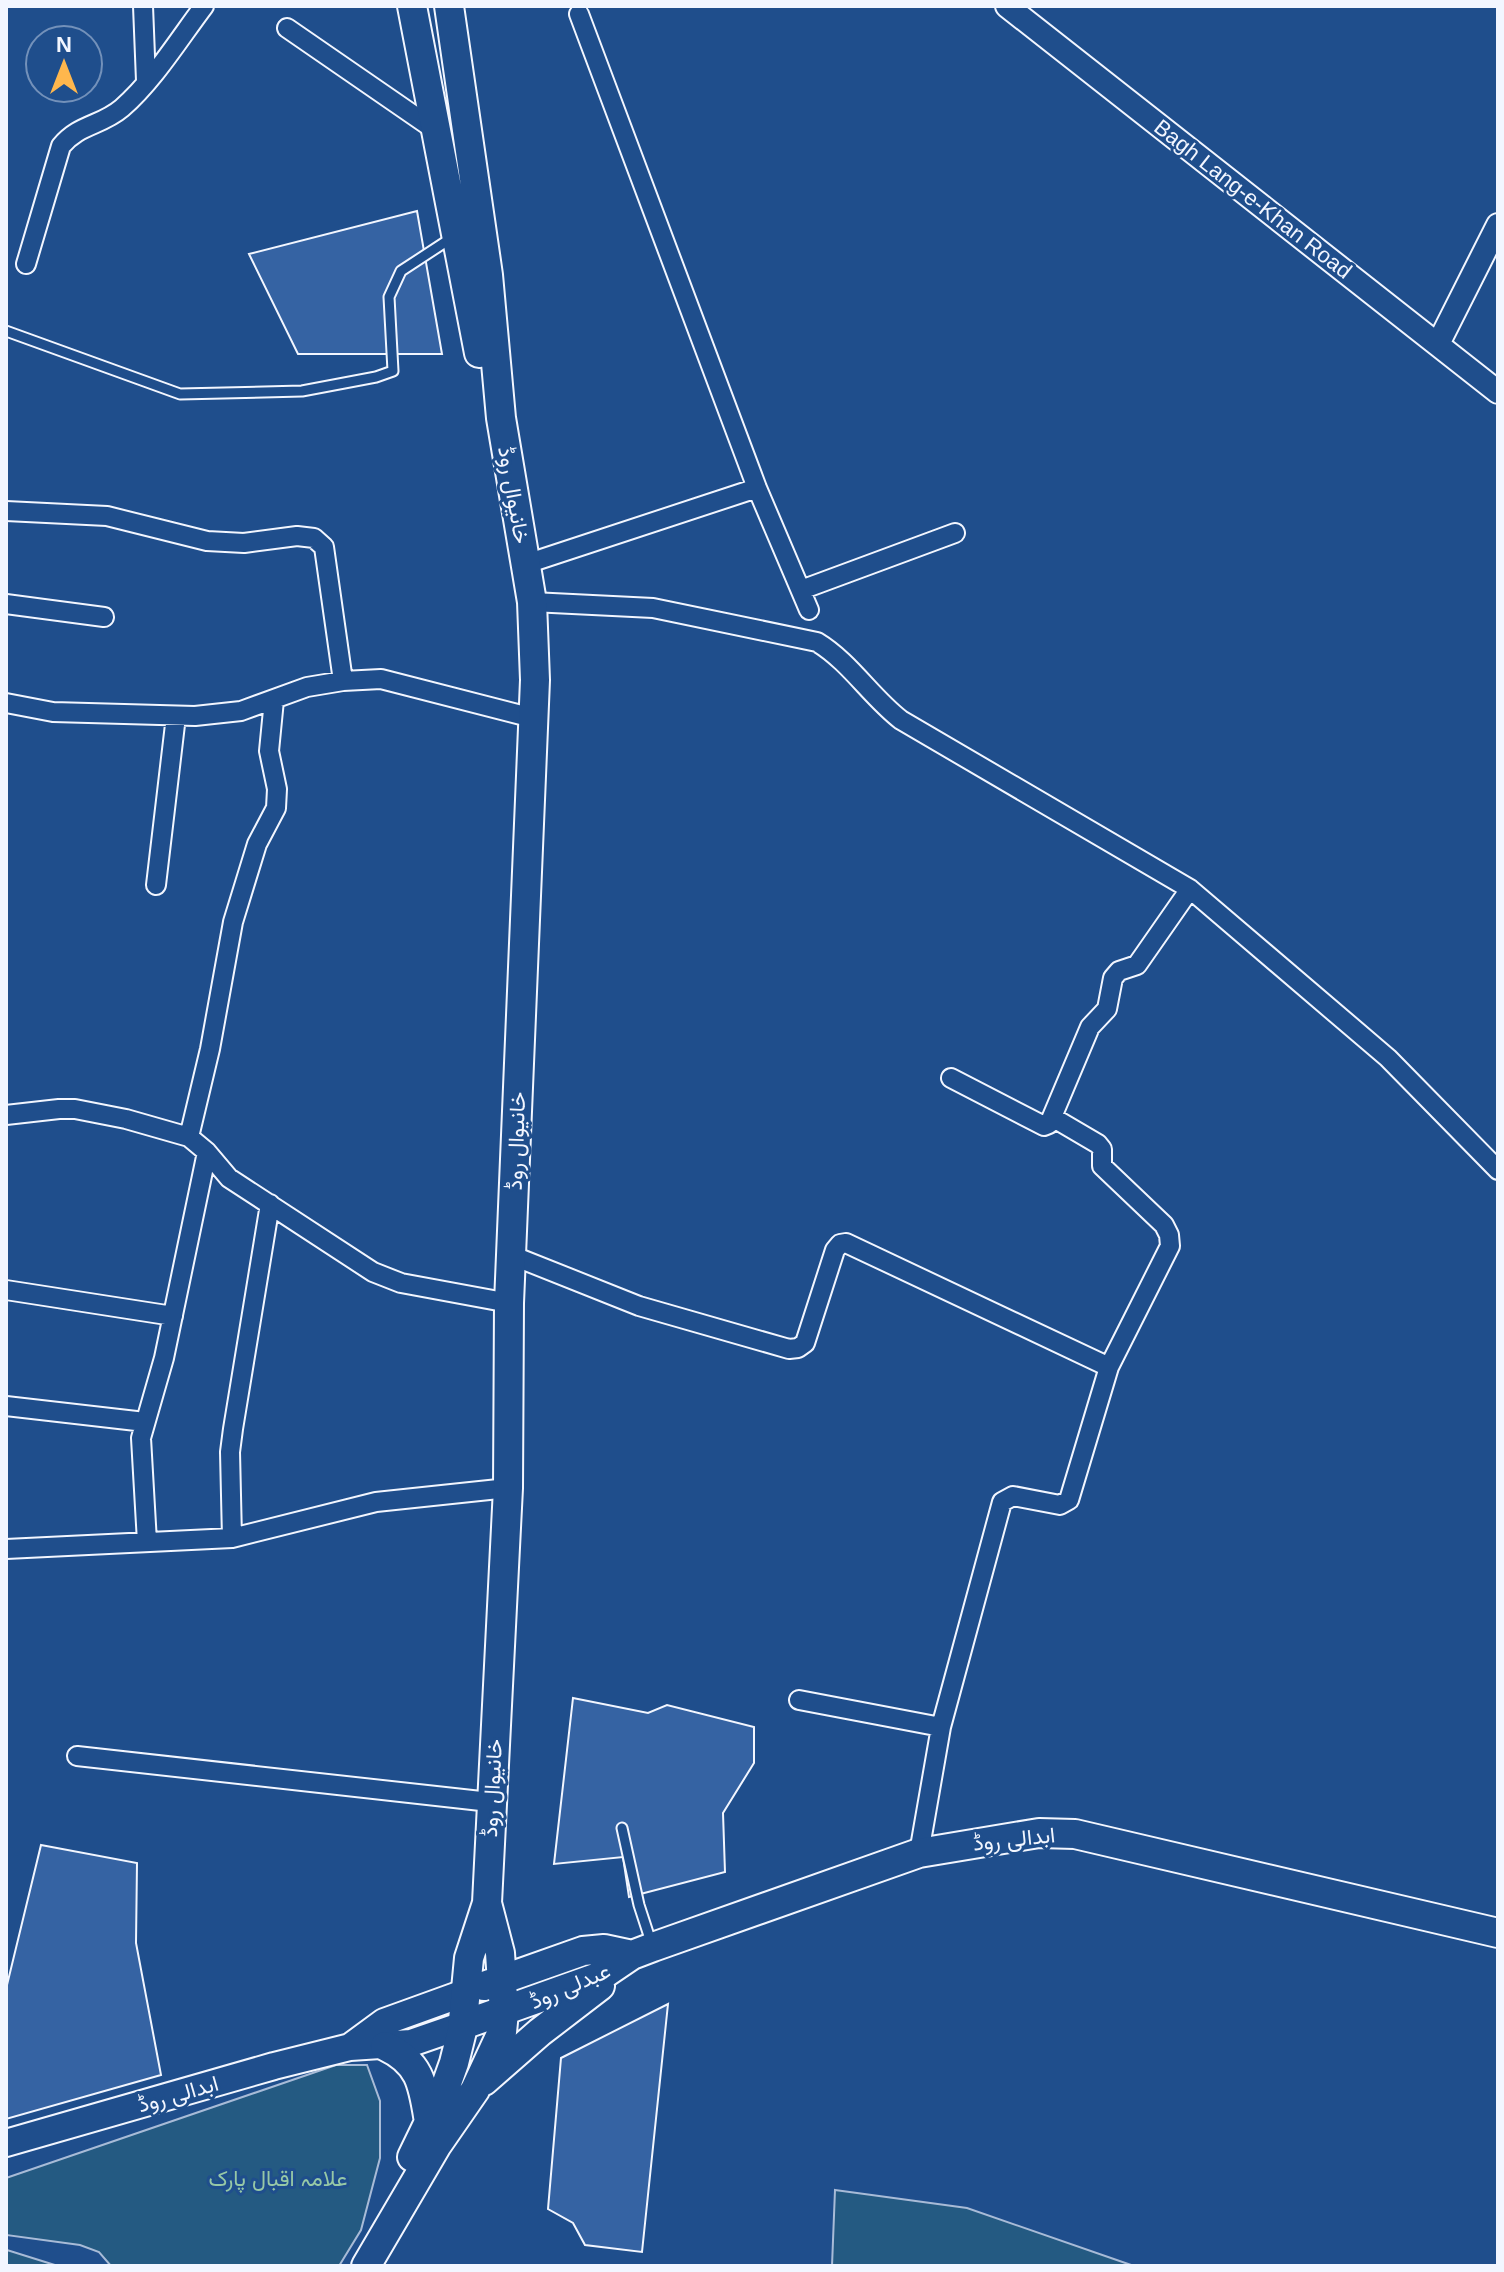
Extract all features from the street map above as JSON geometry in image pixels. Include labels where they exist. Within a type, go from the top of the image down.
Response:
[{"type":"main road","points":[[412,6],[478,349],[501,418]]},
{"type":"main road","name":"خانیوال روڈ","points":[[435,6],[466,158]]},
{"type":"main road","name":"خانیوال روڈ","points":[[449,6],[466,158],[474,277],[498,381],[501,418],[532,602],[533,718],[509,1303],[508,1488],[487,1903],[500,1953],[504,2012]]},
{"type":"main road","points":[[464,6],[500,269],[503,322],[498,381]]},
{"type":"main road","name":"ابدالی روڈ","points":[[643,1951],[919,1853],[1024,1835],[1075,1834],[1498,1933]]},
{"type":"main road","name":"خانیوال روڈ","points":[[410,2177],[454,2063],[463,2025],[469,1958],[487,1903]]},
{"type":"main road","name":"عبدلی روڈ","points":[[350,2047],[384,2022],[583,1951],[643,1951]]},
{"type":"main road","points":[[475,2090],[540,2032],[643,1951]]},
{"type":"main road","name":"عبدلی روڈ","points":[[350,2047],[411,2043],[601,1976],[643,1951]]},
{"type":"main road","points":[[347,2266],[475,2090],[502,2032],[504,2012]]},
{"type":"main road","points":[[385,2046],[403,2054],[415,2070],[422,2084],[429,2122]]},
{"type":"main road","name":"ابدالی روڈ","points":[[6,2143],[350,2047]]},
{"type":"main road","points":[[366,2266],[410,2177]]},
{"type":"street","points":[[143,6],[146,81]]},
{"type":"street","points":[[26,264],[61,146],[82,127],[105,122],[125,106],[204,6]]},
{"type":"street","name":"Bagh Lang-e-Khan Road","points":[[1007,6],[1498,392]]},
{"type":"street","points":[[579,14],[757,488],[809,610]]},
{"type":"street","points":[[287,28],[435,130]]},
{"type":"street","points":[[1438,344],[1498,225]]},
{"type":"street","points":[[526,564],[757,488]]},
{"type":"street","points":[[6,511],[107,516],[207,541],[244,543],[297,536],[314,538],[324,547],[343,681]]},
{"type":"street","points":[[801,590],[955,533]]},
{"type":"street","points":[[532,602],[653,608],[817,642],[833,652],[882,705],[901,720],[1190,889],[1388,1058],[1498,1170]]},
{"type":"street","points":[[6,604],[104,617]]},
{"type":"street","points":[[6,703],[53,712],[176,716],[241,711],[307,687],[381,679],[533,718]]},
{"type":"street","points":[[189,1137],[210,1049],[233,922],[257,844],[276,808],[277,789],[269,751],[274,700]]},
{"type":"street","points":[[156,885],[176,716]]},
{"type":"street","points":[[951,1078],[1044,1126],[1049,1124],[1090,1027],[1107,1009],[1113,978],[1119,971],[1137,965],[1190,889]]},
{"type":"street","points":[[6,1115],[75,1109],[126,1119],[189,1137],[207,1152],[229,1178],[387,1279],[509,1303]]},
{"type":"street","points":[[919,1853],[941,1727],[1002,1502],[1013,1496],[1060,1505],[1069,1500],[1109,1367],[1170,1246],[1164,1225],[1102,1166],[1102,1149],[1098,1144],[1052,1117]]},
{"type":"street","points":[[147,1542],[141,1456],[145,1422],[164,1358],[207,1152]]},
{"type":"street","points":[[232,1538],[231,1440],[270,1204]]},
{"type":"street","points":[[511,1255],[639,1306],[789,1349],[805,1343],[835,1250],[846,1243],[1109,1367]]},
{"type":"street","points":[[6,1290],[173,1316]]},
{"type":"street","points":[[6,1406],[145,1422]]},
{"type":"street","points":[[6,1549],[232,1538],[376,1502],[508,1488]]},
{"type":"street","points":[[799,1700],[941,1727]]},
{"type":"street","points":[[77,1756],[490,1802]]},
{"type":"lane","points":[[6,331],[180,394],[302,391],[376,377],[393,371],[389,297],[401,271],[457,234]]},
{"type":"lane","points":[[622,1828],[639,1905],[643,1951]]},
{"type":"green space","name":"علامہ اقبال پارک","points":[[336,2065],[367,2065],[380,2101],[380,2158],[361,2230],[339,2266],[111,2266],[99,2252],[80,2245],[6,2235],[6,2178]]},
{"type":"green space","points":[[835,2190],[967,2208],[1134,2266],[832,2266]]},
{"type":"green space","points":[[7,2250],[58,2266],[6,2266]]},
{"type":"building","points":[[417,211],[442,354],[298,354],[249,254]]},
{"type":"building","points":[[573,1698],[648,1713],[667,1705],[754,1727],[754,1763],[723,1813],[725,1872],[629,1897],[623,1857],[554,1864]]},
{"type":"building","points":[[41,1845],[137,1863],[136,1943],[161,2075],[6,2119],[6,1989]]},
{"type":"building","points":[[668,2004],[642,2252],[585,2245],[573,2223],[548,2209],[561,2058]]}]
